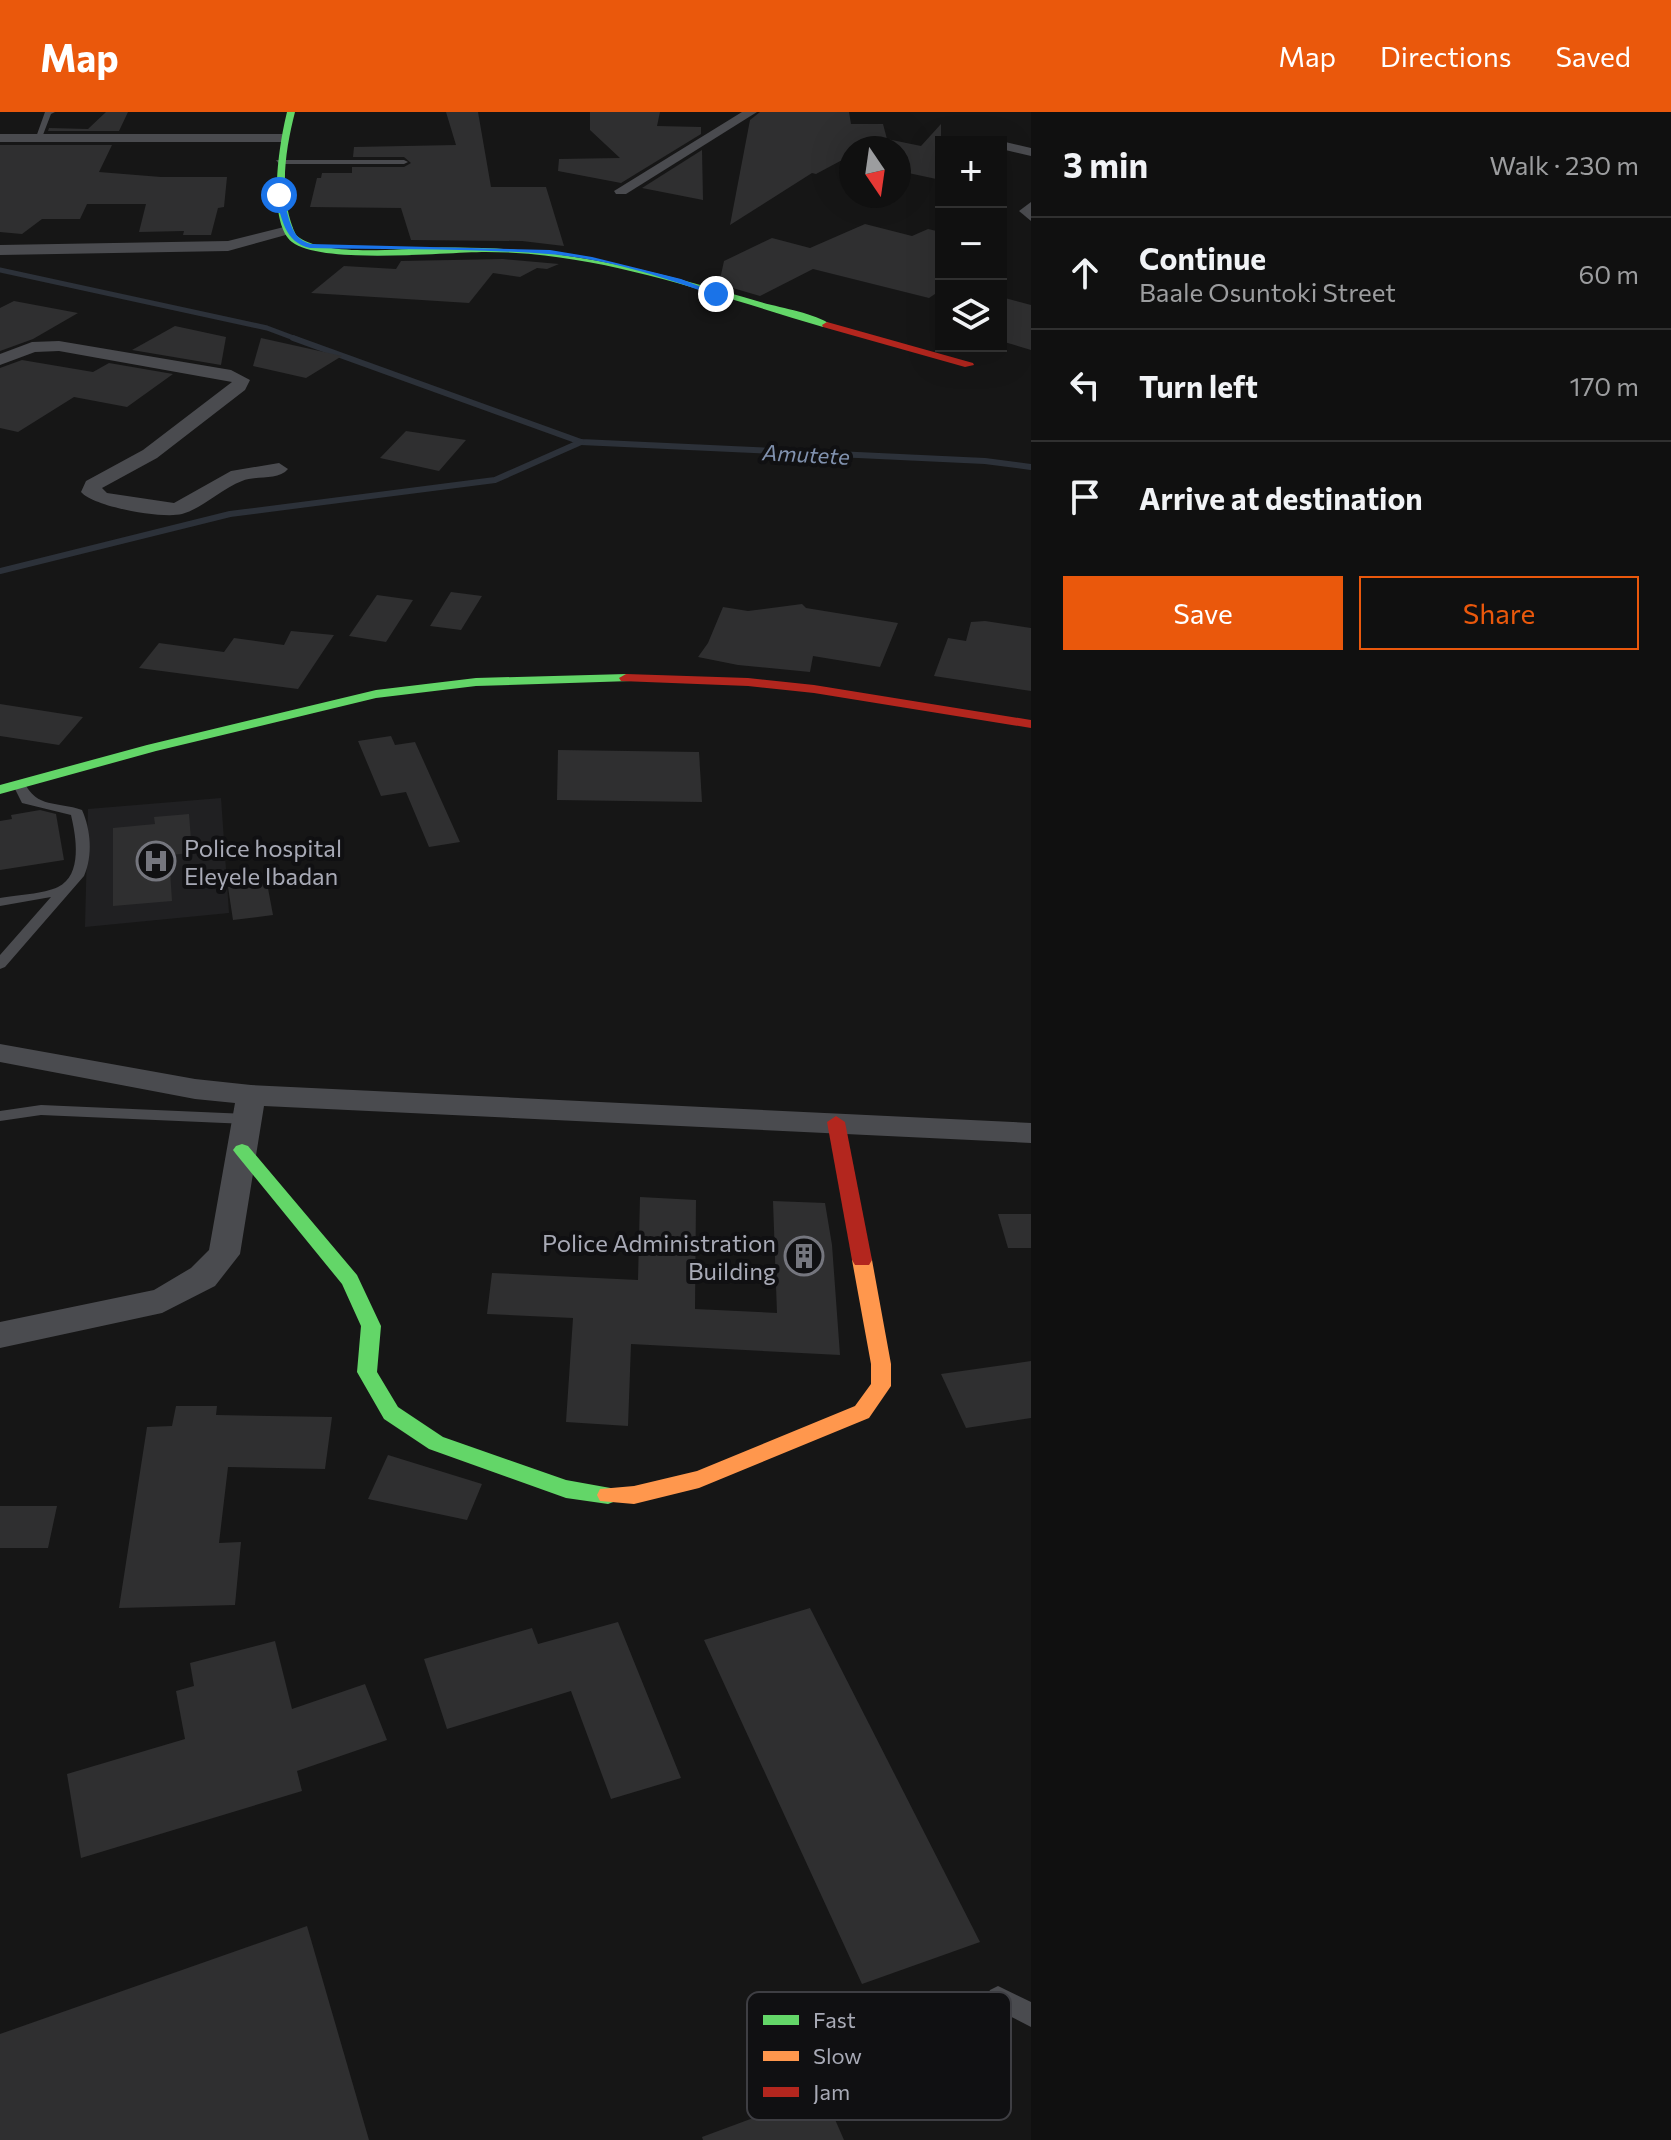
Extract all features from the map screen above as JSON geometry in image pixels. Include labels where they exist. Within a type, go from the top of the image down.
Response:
[{"type":"street","points":[[291,112],[282,138],[279,195],[295,237]]},
{"type":"street","points":[[621,191],[751,112]]},
{"type":"street","points":[[0,138],[282,138]]},
{"type":"street","points":[[1007,146],[1031,152]]},
{"type":"street","points":[[1031,206],[1026,211],[1031,217]]},
{"type":"street","points":[[0,250],[228,246],[295,237],[337,248],[518,250],[571,255],[678,280],[846,332],[969,365]]},
{"type":"street","points":[[0,360],[19,351],[52,346],[231,375],[241,380],[239,386],[150,454],[93,485],[91,492],[101,498],[154,508],[178,509],[238,475],[279,469]]},
{"type":"street","points":[[0,790],[152,748],[376,694],[476,682],[610,677],[748,682],[814,689],[1031,724]]},
{"type":"street","points":[[0,1053],[195,1089],[246,1122],[350,1280],[371,1326],[367,1372],[391,1413],[436,1443],[566,1489],[621,1497],[677,1488],[848,1418],[862,1412],[881,1386],[881,1364],[836,1122]]},
{"type":"street","points":[[246,1122],[836,1122],[1031,1133]]},
{"type":"street","points":[[0,1335],[162,1301],[203,1277],[224,1254],[246,1122]]},
{"type":"lane","points":[[38,138],[48,113],[52,112]]},
{"type":"lane","points":[[279,162],[404,162]]},
{"type":"lane","points":[[0,964],[79,873],[85,840],[77,813],[27,801],[21,795],[19,785]]},
{"type":"lane","points":[[0,902],[65,890]]},
{"type":"lane","points":[[0,1116],[41,1110],[246,1122]]},
{"type":"lane","points":[[1011,2005],[1031,2015]]},
{"type":"shaded area","name":"Police hospital Eleyele Ibadan","points":[[221,798],[229,913],[85,927],[88,809]]},
{"type":"building","points":[[106,112],[128,112],[119,131],[48,131],[49,128],[88,129]]},
{"type":"building","points":[[446,112],[478,112],[491,187],[546,187],[564,246],[522,241],[411,240],[401,208],[310,207],[317,178],[321,178],[322,173],[352,173],[352,167],[404,167],[411,163],[404,157],[353,157],[354,147],[456,145]]},
{"type":"building","points":[[590,112],[660,112],[657,126],[701,127],[701,134],[621,183],[558,171],[559,159],[620,158],[590,130]]},
{"type":"building","points":[[760,112],[849,112],[851,124],[883,124],[886,136],[839,136],[839,162],[816,174],[812,173],[730,225],[750,120]]},
{"type":"building","points":[[941,124],[941,136],[935,136],[935,179],[911,174],[911,144],[921,146]]},
{"type":"building","points":[[0,145],[112,145],[99,172],[161,177],[227,177],[224,207],[218,208],[211,235],[183,235],[184,231],[139,232],[146,204],[87,204],[80,219],[42,219],[22,234],[0,232]]},
{"type":"building","points":[[702,150],[703,200],[642,188]]},
{"type":"building","points":[[865,224],[912,236],[928,229],[935,231],[935,294],[929,298],[813,269],[760,296],[719,284],[724,261],[772,238],[810,248]]},
{"type":"building","points":[[503,259],[559,264],[547,269],[537,268],[520,277],[493,273],[469,303],[311,293],[344,266],[396,269],[401,261]]},
{"type":"building","points":[[1007,299],[1031,305],[1031,350],[1007,343]]},
{"type":"building","points":[[14,301],[78,313],[33,339],[0,351],[0,308]]},
{"type":"building","points":[[175,326],[226,337],[221,365],[132,350]]},
{"type":"building","points":[[261,338],[342,356],[306,378],[253,366]]},
{"type":"building","points":[[22,360],[93,372],[109,363],[173,374],[127,407],[74,397],[18,432],[0,428],[0,368]]},
{"type":"building","points":[[406,431],[466,440],[439,471],[380,458]]},
{"type":"building","points":[[451,592],[482,596],[461,630],[430,626]]},
{"type":"building","points":[[377,595],[413,600],[386,642],[349,636]]},
{"type":"building","points":[[802,604],[806,608],[898,623],[880,667],[813,656],[810,672],[738,665],[698,657],[708,643],[723,607],[748,611]]},
{"type":"building","points":[[971,622],[1031,628],[1031,691],[934,676],[948,638],[966,641]]},
{"type":"building","points":[[291,631],[334,635],[298,689],[139,668],[159,643],[224,652],[234,638],[284,645]]},
{"type":"building","points":[[0,704],[83,717],[59,745],[0,736]]},
{"type":"building","points":[[391,736],[395,745],[415,742],[460,842],[429,847],[406,792],[381,796],[358,741]]},
{"type":"building","points":[[558,750],[699,752],[702,802],[557,800]]},
{"type":"building","points":[[40,810],[56,814],[64,860],[0,870],[0,821],[12,819],[11,815]]},
{"type":"building","points":[[189,814],[192,853],[169,855],[172,901],[113,906],[113,828],[155,824],[154,817]]},
{"type":"building","points":[[267,883],[273,915],[233,920],[228,887]]},
{"type":"building","name":"Police Administration Building","points":[[640,1197],[696,1200],[695,1309],[777,1313],[773,1201],[825,1203],[832,1245],[840,1355],[631,1344],[628,1426],[566,1422],[573,1318],[487,1314],[492,1273],[638,1280]]},
{"type":"building","points":[[998,1214],[1031,1214],[1031,1248],[1008,1248]]},
{"type":"building","points":[[1031,1361],[1031,1418],[966,1428],[941,1374]]},
{"type":"building","points":[[176,1406],[217,1406],[216,1415],[332,1417],[325,1469],[228,1467],[219,1543],[241,1542],[235,1605],[119,1608],[147,1427],[172,1426]]},
{"type":"building","points":[[388,1455],[482,1484],[467,1520],[368,1499]]},
{"type":"building","points":[[0,1506],[57,1506],[48,1548],[0,1548]]},
{"type":"building","points":[[810,1608],[980,1942],[862,1984],[704,1640]]},
{"type":"building","points":[[618,1622],[681,1778],[611,1799],[571,1691],[447,1729],[424,1659],[532,1628],[538,1644]]},
{"type":"building","points":[[275,1641],[292,1709],[365,1684],[387,1740],[297,1771],[302,1791],[81,1858],[67,1774],[185,1739],[176,1691],[194,1686],[190,1663]]},
{"type":"building","points":[[307,1926],[369,2140],[0,2140],[0,2034]]},
{"type":"building","points":[[748,2120],[835,2120],[844,2140],[703,2140],[702,2137]]},
{"type":"waterway","points":[[0,270],[267,328],[299,340]]},
{"type":"waterway","points":[[293,338],[581,442]]},
{"type":"waterway","points":[[0,571],[230,514],[495,480],[581,442]]},
{"type":"waterway","name":"Amutete","points":[[581,442],[985,461],[1031,467]]},
{"type":"traffic: fast","points":[[291,112],[281,166],[283,205],[293,237],[311,247],[359,252],[490,249],[576,258],[660,276],[827,325]]},
{"type":"traffic: fast","points":[[0,790],[152,748],[376,694],[476,682],[626,678]]},
{"type":"traffic: fast","points":[[242,1150],[350,1280],[371,1326],[367,1372],[391,1413],[436,1443],[566,1489],[608,1495]]},
{"type":"traffic: slow","points":[[608,1495],[634,1495],[699,1479],[771,1452],[862,1412],[881,1386],[881,1364],[862,1260]]},
{"type":"traffic: jam","points":[[827,325],[969,365]]},
{"type":"traffic: jam","points":[[626,678],[748,682],[814,689],[1031,724]]},
{"type":"traffic: jam","points":[[836,1122],[862,1260]]},
{"type":"place","name":"Police hospital Eleyele Ibadan","points":[[156,861]]},
{"type":"place","name":"Police Administration Building","points":[[804,1256]]},
{"type":"route","points":[[279,195],[288,230],[301,244],[337,248],[550,252],[678,280],[716,294]]}]
